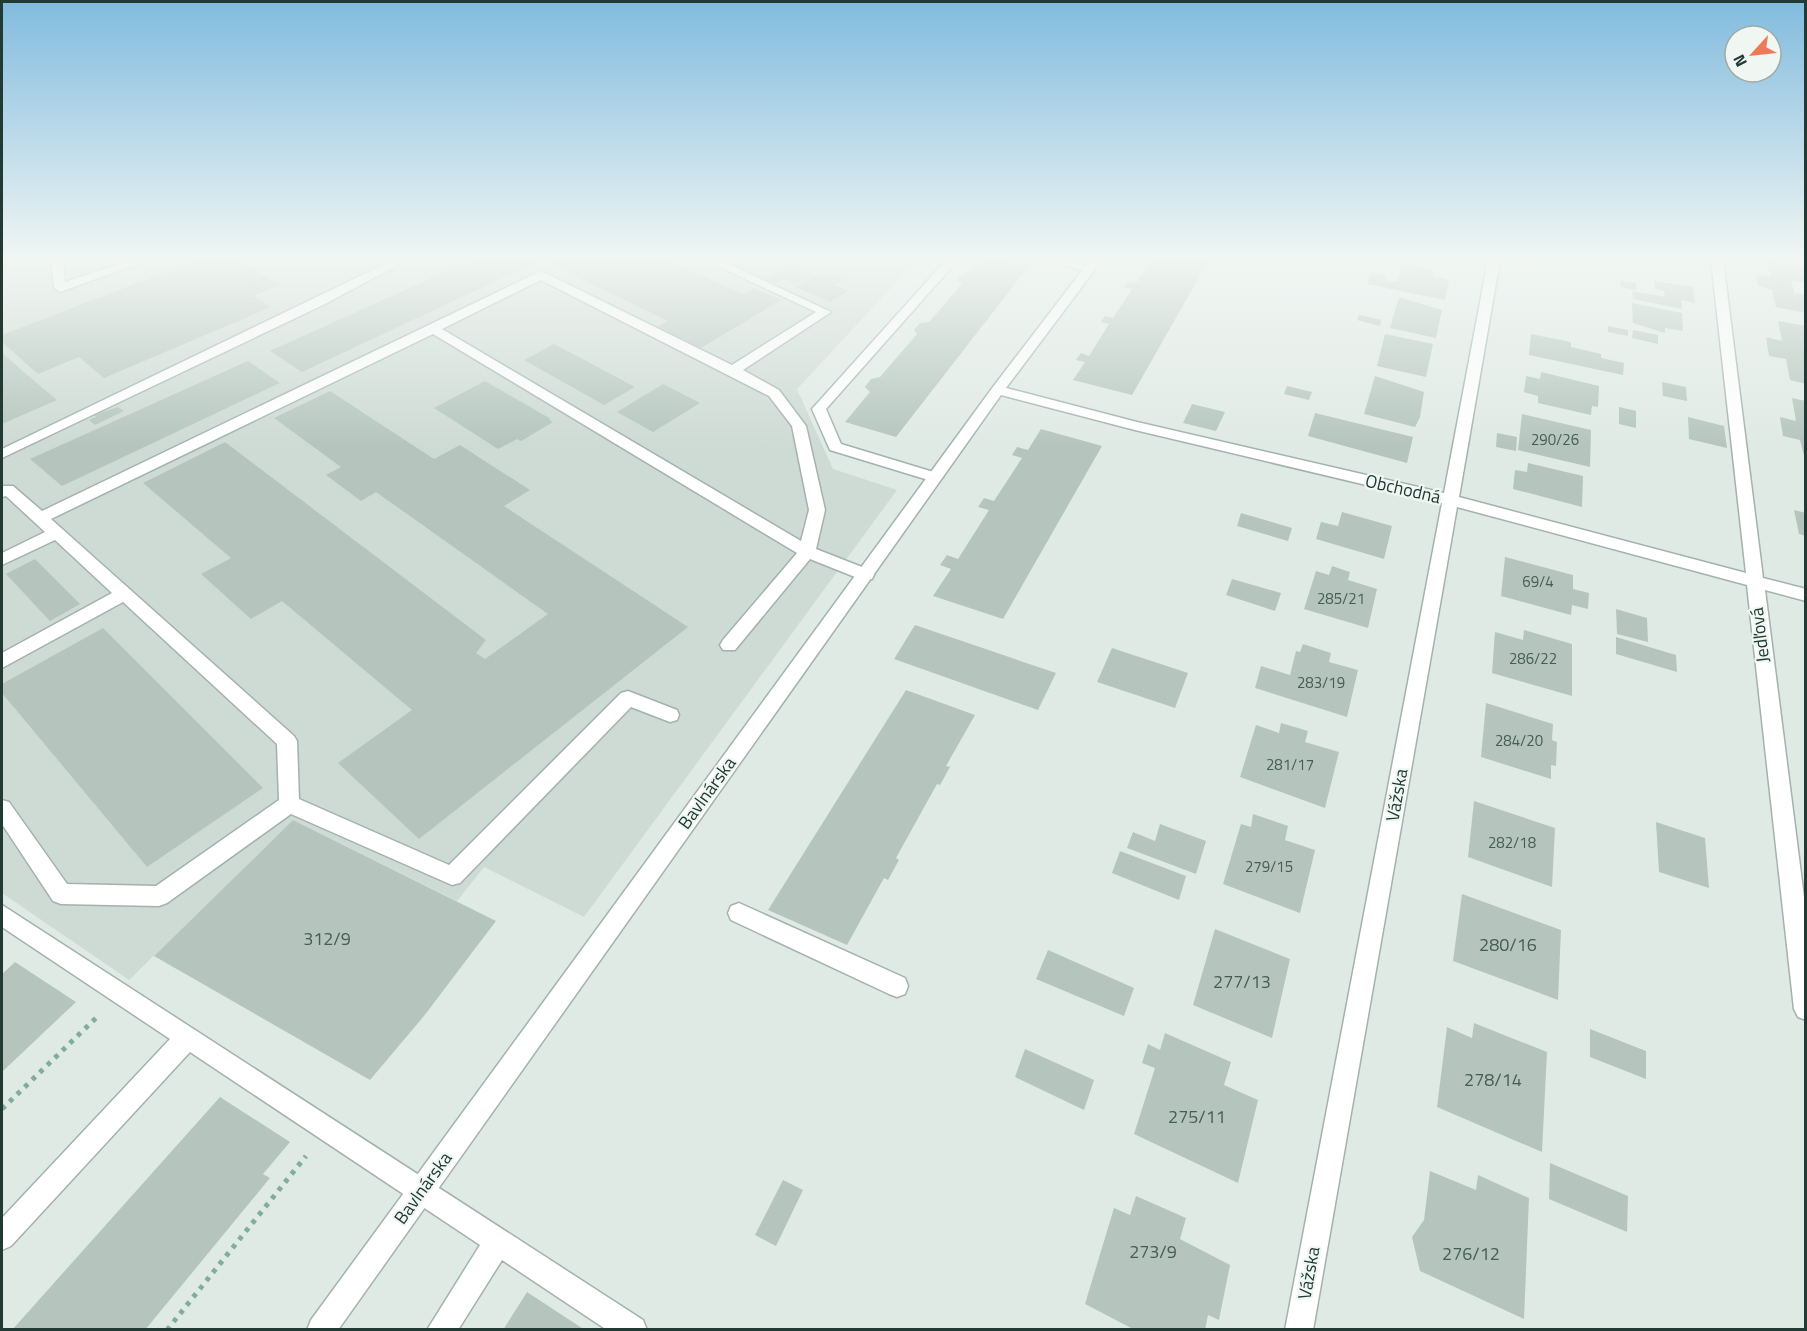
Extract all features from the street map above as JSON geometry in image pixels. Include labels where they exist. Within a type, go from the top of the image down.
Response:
[{"type":"street","points":[[2,454],[279,322]]},
{"type":"street","points":[[40,518],[447,322]]},
{"type":"street","points":[[636,322],[774,393],[799,426],[817,510],[807,552],[729,645]]},
{"type":"street","points":[[733,370],[809,322]]},
{"type":"street","points":[[897,322],[819,409],[835,447],[935,477]]},
{"type":"street","name":"Bavlnárska","points":[[321,1329],[1049,322]]},
{"type":"street","name":"Vážska","points":[[1299,1329],[1483,322]]},
{"type":"street","name":"Jedľová","points":[[1724,322],[1753,581],[1806,1009]]},
{"type":"street","points":[[433,329],[807,552],[866,574]]},
{"type":"street","name":"Obchodná","points":[[998,390],[1147,429],[1451,500],[1806,595]]},
{"type":"street","points":[[2,492],[8,489],[287,741],[289,804]]},
{"type":"street","points":[[2,560],[56,533]]},
{"type":"street","points":[[2,661],[124,594]]},
{"type":"street","points":[[289,804],[452,876],[628,698],[670,715]]},
{"type":"street","points":[[2,808],[61,894],[159,896],[289,804]]},
{"type":"street","points":[[739,913],[897,986]]},
{"type":"street","points":[[2,915],[633,1329]]},
{"type":"street","points":[[2,1237],[188,1037]]},
{"type":"street","points":[[441,1329],[499,1241]]},
{"type":"path","points":[[2,1109],[122,994]]},
{"type":"path","points":[[167,1329],[327,1130]]},
{"type":"shaded area","points":[[2,322],[859,322],[797,389],[833,469],[897,490],[584,917],[484,867],[457,901],[293,820],[129,980],[2,893]]},
{"type":"building","points":[[36,322],[235,322],[104,378],[79,357],[38,374],[2,342],[2,335]]},
{"type":"building","points":[[334,322],[408,322],[302,372],[270,351]]},
{"type":"building","points":[[666,322],[744,322],[701,348],[657,327]]},
{"type":"building","points":[[985,322],[896,437],[845,422],[870,392],[865,387],[871,379],[880,377],[917,334],[914,330],[920,323]]},
{"type":"building","points":[[1101,322],[1174,322],[1132,395],[1073,380],[1085,362],[1076,360],[1081,353],[1089,356],[1109,324]]},
{"type":"building","points":[[1365,322],[1381,322],[1380,326]]},
{"type":"building","points":[[1392,322],[1439,322],[1436,338],[1390,328]]},
{"type":"building","points":[[1683,322],[1683,331],[1665,328],[1665,333],[1633,323]]},
{"type":"building","points":[[1778,322],[1806,326],[1806,384],[1790,380],[1786,359],[1769,356],[1766,337],[1782,341]]},
{"type":"building","points":[[1608,326],[1628,330],[1628,336],[1608,332]]},
{"type":"building","points":[[1633,330],[1658,335],[1658,344],[1632,338]]},
{"type":"building","points":[[1385,334],[1433,344],[1426,377],[1377,366]]},
{"type":"building","points":[[1531,334],[1571,342],[1571,347],[1601,354],[1601,358],[1624,363],[1623,375],[1529,355]]},
{"type":"building","points":[[554,344],[635,387],[604,405],[524,360]]},
{"type":"building","points":[[2,353],[19,368],[57,400],[2,424]]},
{"type":"building","points":[[248,361],[280,383],[62,486],[30,459]]},
{"type":"building","points":[[1541,372],[1599,386],[1598,407],[1592,406],[1591,415],[1538,403],[1538,396],[1524,392],[1526,376],[1540,379]]},
{"type":"building","points":[[1375,376],[1424,392],[1420,417],[1415,427],[1364,414]]},
{"type":"building","points":[[485,381],[553,422],[521,441],[517,439],[498,449],[434,408]]},
{"type":"building","points":[[1662,382],[1686,387],[1687,401],[1663,396]]},
{"type":"building","points":[[663,384],[700,403],[653,432],[617,412]]},
{"type":"building","points":[[1287,386],[1312,392],[1309,400],[1284,394]]},
{"type":"building","points":[[330,391],[434,459],[460,445],[530,490],[504,506],[688,627],[419,839],[338,763],[412,710],[282,601],[251,619],[201,574],[231,558],[143,483],[225,442],[486,640],[476,653],[485,659],[548,614],[376,492],[361,501],[326,475],[341,467],[274,418]]},
{"type":"building","points":[[1792,398],[1806,401],[1806,463],[1800,440],[1783,436],[1780,417],[1796,421]]},
{"type":"building","points":[[1192,404],[1225,412],[1216,431],[1183,423]]},
{"type":"building","points":[[118,407],[124,411],[95,425],[89,420],[96,417],[94,415]]},
{"type":"building","points":[[1619,407],[1636,411],[1636,428],[1619,424]]},
{"type":"building","points":[[1315,413],[1413,437],[1407,463],[1308,436]]},
{"type":"building","points":[[1522,414],[1591,430],[1590,467],[1518,450]]},
{"type":"building","points":[[1688,417],[1724,426],[1727,448],[1689,439]]},
{"type":"building","points":[[1041,429],[1102,446],[1003,619],[933,596],[951,569],[940,565],[947,555],[958,559],[989,510],[978,507],[984,498],[994,501],[1022,458],[1012,455],[1017,447],[1028,450]]},
{"type":"building","points":[[1497,433],[1517,437],[1516,451],[1496,447]]},
{"type":"building","points":[[1528,463],[1583,476],[1582,507],[1513,489],[1515,470],[1527,472]]},
{"type":"building","points":[[1794,510],[1806,513],[1806,536],[1799,534]]},
{"type":"building","points":[[1342,512],[1392,526],[1384,559],[1316,539],[1321,522],[1338,526]]},
{"type":"building","points":[[1241,513],[1292,528],[1288,541],[1237,526]]},
{"type":"building","points":[[1505,557],[1573,575],[1573,589],[1589,593],[1588,609],[1572,605],[1571,615],[1501,596]]},
{"type":"building","points":[[35,559],[80,604],[50,621],[6,574]]},
{"type":"building","points":[[1332,566],[1350,572],[1348,580],[1377,589],[1368,628],[1304,609],[1316,571],[1329,575]]},
{"type":"building","points":[[1232,579],[1281,593],[1275,611],[1226,595]]},
{"type":"building","points":[[1616,609],[1647,618],[1648,642],[1617,634]]},
{"type":"building","points":[[915,625],[1056,673],[1038,710],[894,659]]},
{"type":"building","points":[[103,628],[263,788],[147,867],[2,693],[2,684]]},
{"type":"building","points":[[1524,630],[1572,644],[1572,696],[1492,673],[1495,632],[1523,640]]},
{"type":"building","points":[[1616,637],[1676,655],[1677,672],[1616,654]]},
{"type":"building","points":[[1303,644],[1331,653],[1329,662],[1358,670],[1347,717],[1255,688],[1261,666],[1290,675],[1296,651],[1300,652]]},
{"type":"building","points":[[1112,648],[1188,673],[1175,708],[1097,682]]},
{"type":"building","points":[[906,690],[975,715],[946,766],[950,767],[940,785],[937,784],[896,858],[899,860],[888,880],[884,878],[847,945],[768,910]]},
{"type":"building","points":[[1486,703],[1553,724],[1552,740],[1557,742],[1556,766],[1551,765],[1551,779],[1481,757]]},
{"type":"building","points":[[1281,723],[1308,731],[1305,742],[1339,752],[1325,808],[1240,777],[1256,725],[1279,733]]},
{"type":"building","points":[[1474,801],[1555,828],[1552,887],[1468,857]]},
{"type":"building","points":[[1253,814],[1288,826],[1285,840],[1315,850],[1300,913],[1223,884],[1241,824],[1251,827]]},
{"type":"building","points":[[293,820],[496,921],[424,1016],[370,1080],[154,956]]},
{"type":"building","points":[[1656,822],[1705,838],[1709,888],[1659,872]]},
{"type":"building","points":[[1160,824],[1206,841],[1196,874],[1127,848],[1133,832],[1155,841]]},
{"type":"building","points":[[1120,851],[1186,876],[1179,900],[1112,873]]},
{"type":"building","points":[[1462,894],[1561,930],[1558,1000],[1453,961]]},
{"type":"building","points":[[1215,929],[1290,959],[1272,1038],[1193,1005]]},
{"type":"building","points":[[1048,950],[1134,988],[1124,1016],[1036,979]]},
{"type":"building","points":[[15,962],[76,1002],[2,1072],[2,974]]},
{"type":"building","points":[[1474,1023],[1547,1052],[1542,1152],[1437,1107],[1447,1027],[1472,1038]]},
{"type":"building","points":[[1590,1029],[1646,1051],[1646,1079],[1590,1057]]},
{"type":"building","points":[[1165,1033],[1231,1062],[1224,1085],[1258,1100],[1238,1183],[1134,1134],[1155,1068],[1142,1063],[1148,1044],[1160,1050]]},
{"type":"building","points":[[1025,1049],[1094,1080],[1084,1110],[1015,1077]]},
{"type":"building","points":[[220,1097],[290,1142],[263,1174],[270,1178],[145,1330],[12,1330]]},
{"type":"building","points":[[1550,1163],[1628,1196],[1627,1232],[1549,1199]]},
{"type":"building","points":[[1430,1171],[1476,1190],[1478,1175],[1529,1198],[1524,1319],[1420,1271],[1412,1237],[1424,1220]]},
{"type":"building","points":[[783,1180],[803,1190],[776,1246],[755,1235]]},
{"type":"building","points":[[1136,1196],[1186,1218],[1180,1239],[1230,1265],[1219,1320],[1208,1315],[1205,1330],[1135,1330],[1085,1304],[1114,1208],[1130,1215]]},
{"type":"building","points":[[527,1292],[585,1330],[503,1330]]}]
